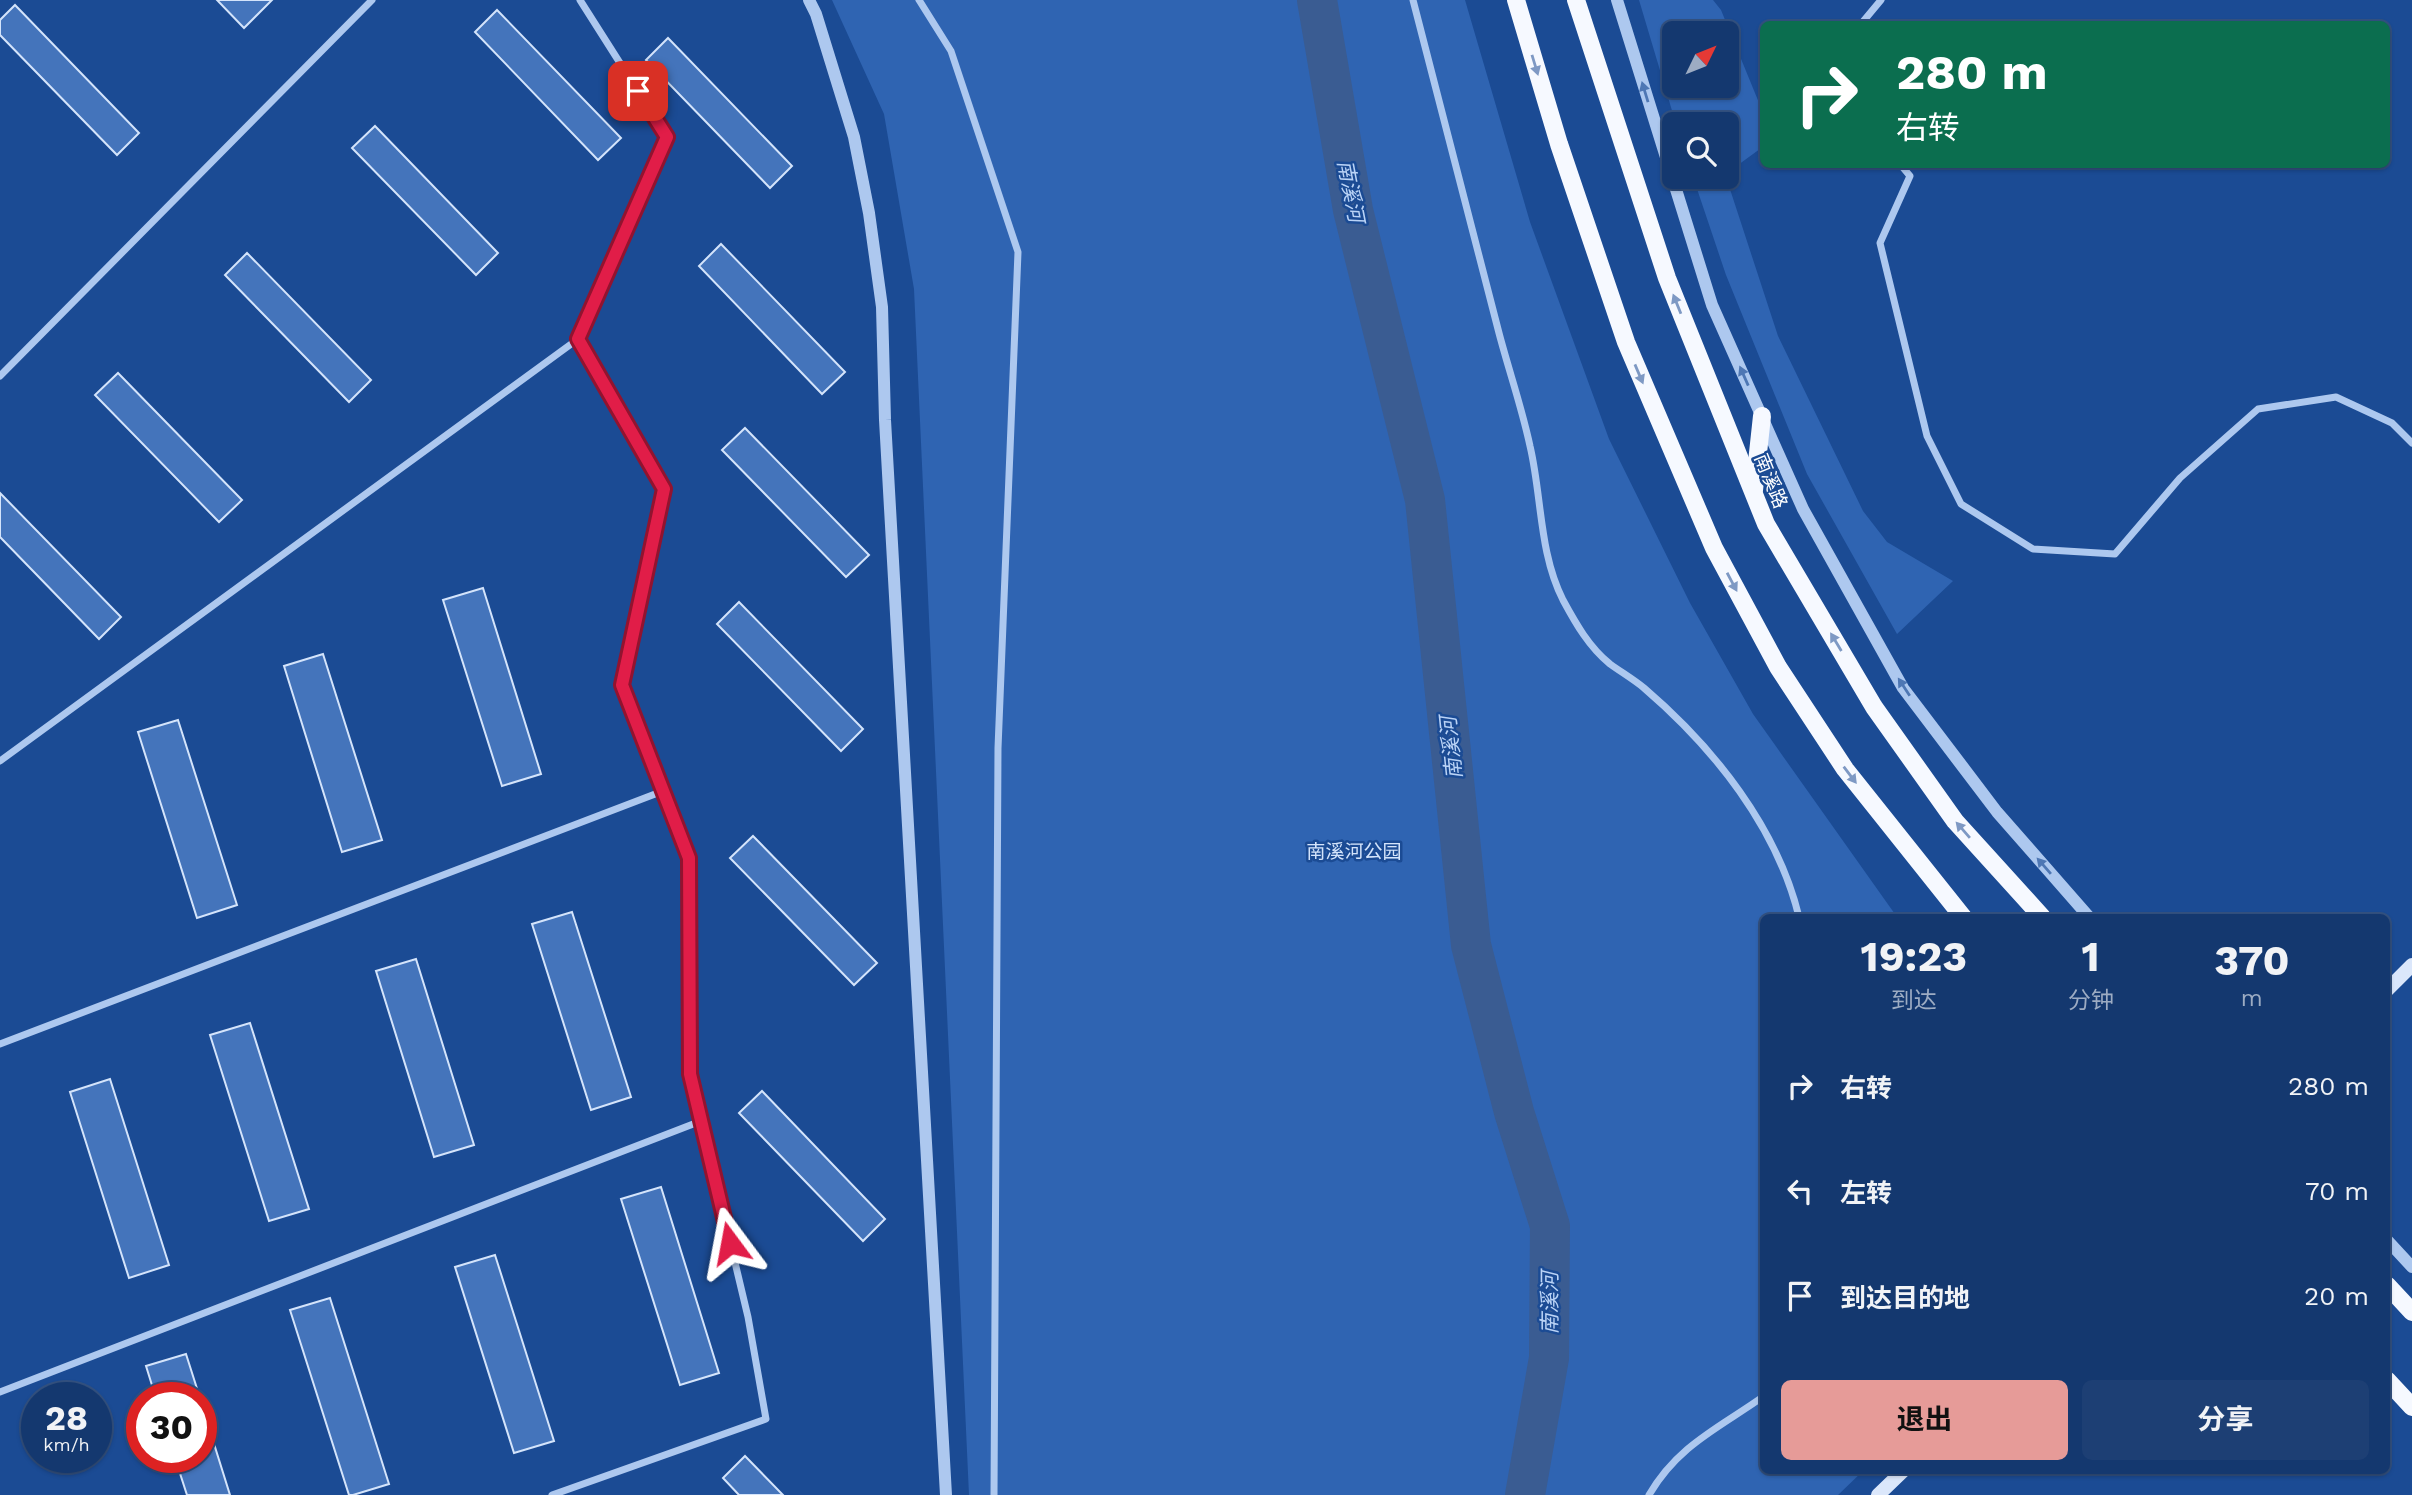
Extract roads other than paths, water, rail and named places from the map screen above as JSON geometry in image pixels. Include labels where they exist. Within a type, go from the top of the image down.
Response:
[{"type":"main road","points":[[1516,0],[1559,144],[1626,342],[1714,548],[1778,667],[1845,769],[1960,914]]},
{"type":"main road","name":"南溪路","points":[[1576,0],[1667,278],[1766,524],[1874,707],[1955,821],[2039,914]]},
{"type":"main road","points":[[1754,494],[1762,416]]},
{"type":"main road","points":[[2390,987],[2412,965]]},
{"type":"main road","points":[[2390,1288],[2412,1312]]},
{"type":"main road","points":[[2390,1383],[2412,1406]]},
{"type":"main road","points":[[1878,1495],[1900,1474]]},
{"type":"street","points":[[0,376],[372,0]]},
{"type":"street","points":[[0,761],[578,339],[667,137],[580,0]]},
{"type":"street","points":[[809,0],[816,14],[853,137],[869,213],[882,307],[886,434],[946,1495]]},
{"type":"street","points":[[919,0],[951,51],[1018,252],[998,748],[994,1495]]},
{"type":"street","points":[[1413,0],[1500,338],[1531,446],[1549,565],[1562,597],[1582,635],[1608,662],[1643,688],[1689,731],[1734,784],[1777,853],[1792,888],[1798,914]]},
{"type":"street","points":[[1617,0],[1712,305],[1803,509],[1903,688],[1997,812],[2086,914]]},
{"type":"street","points":[[1864,21],[1881,0]]},
{"type":"street","points":[[1903,168],[1910,176],[1880,243],[1927,436],[1961,504],[2033,549],[2115,554],[2180,478],[2258,409],[2336,397],[2392,424],[2412,443]]},
{"type":"street","points":[[552,1495],[766,1419],[748,1317],[690,1074],[689,858],[622,685],[664,489],[578,339]]},
{"type":"street","points":[[0,1044],[663,791]]},
{"type":"street","points":[[0,1392],[701,1121]]},
{"type":"street","points":[[2390,1243],[2412,1267]]},
{"type":"street","points":[[1649,1495],[1660,1476],[1679,1454],[1760,1399]]},
{"type":"waterway","name":"南溪河","points":[[1317,0],[1353,210],[1425,500],[1471,945],[1514,1112],[1550,1226],[1549,1358],[1525,1495]]},
{"type":"park label","name":"南溪河公园","points":[[1354,851]]}]
